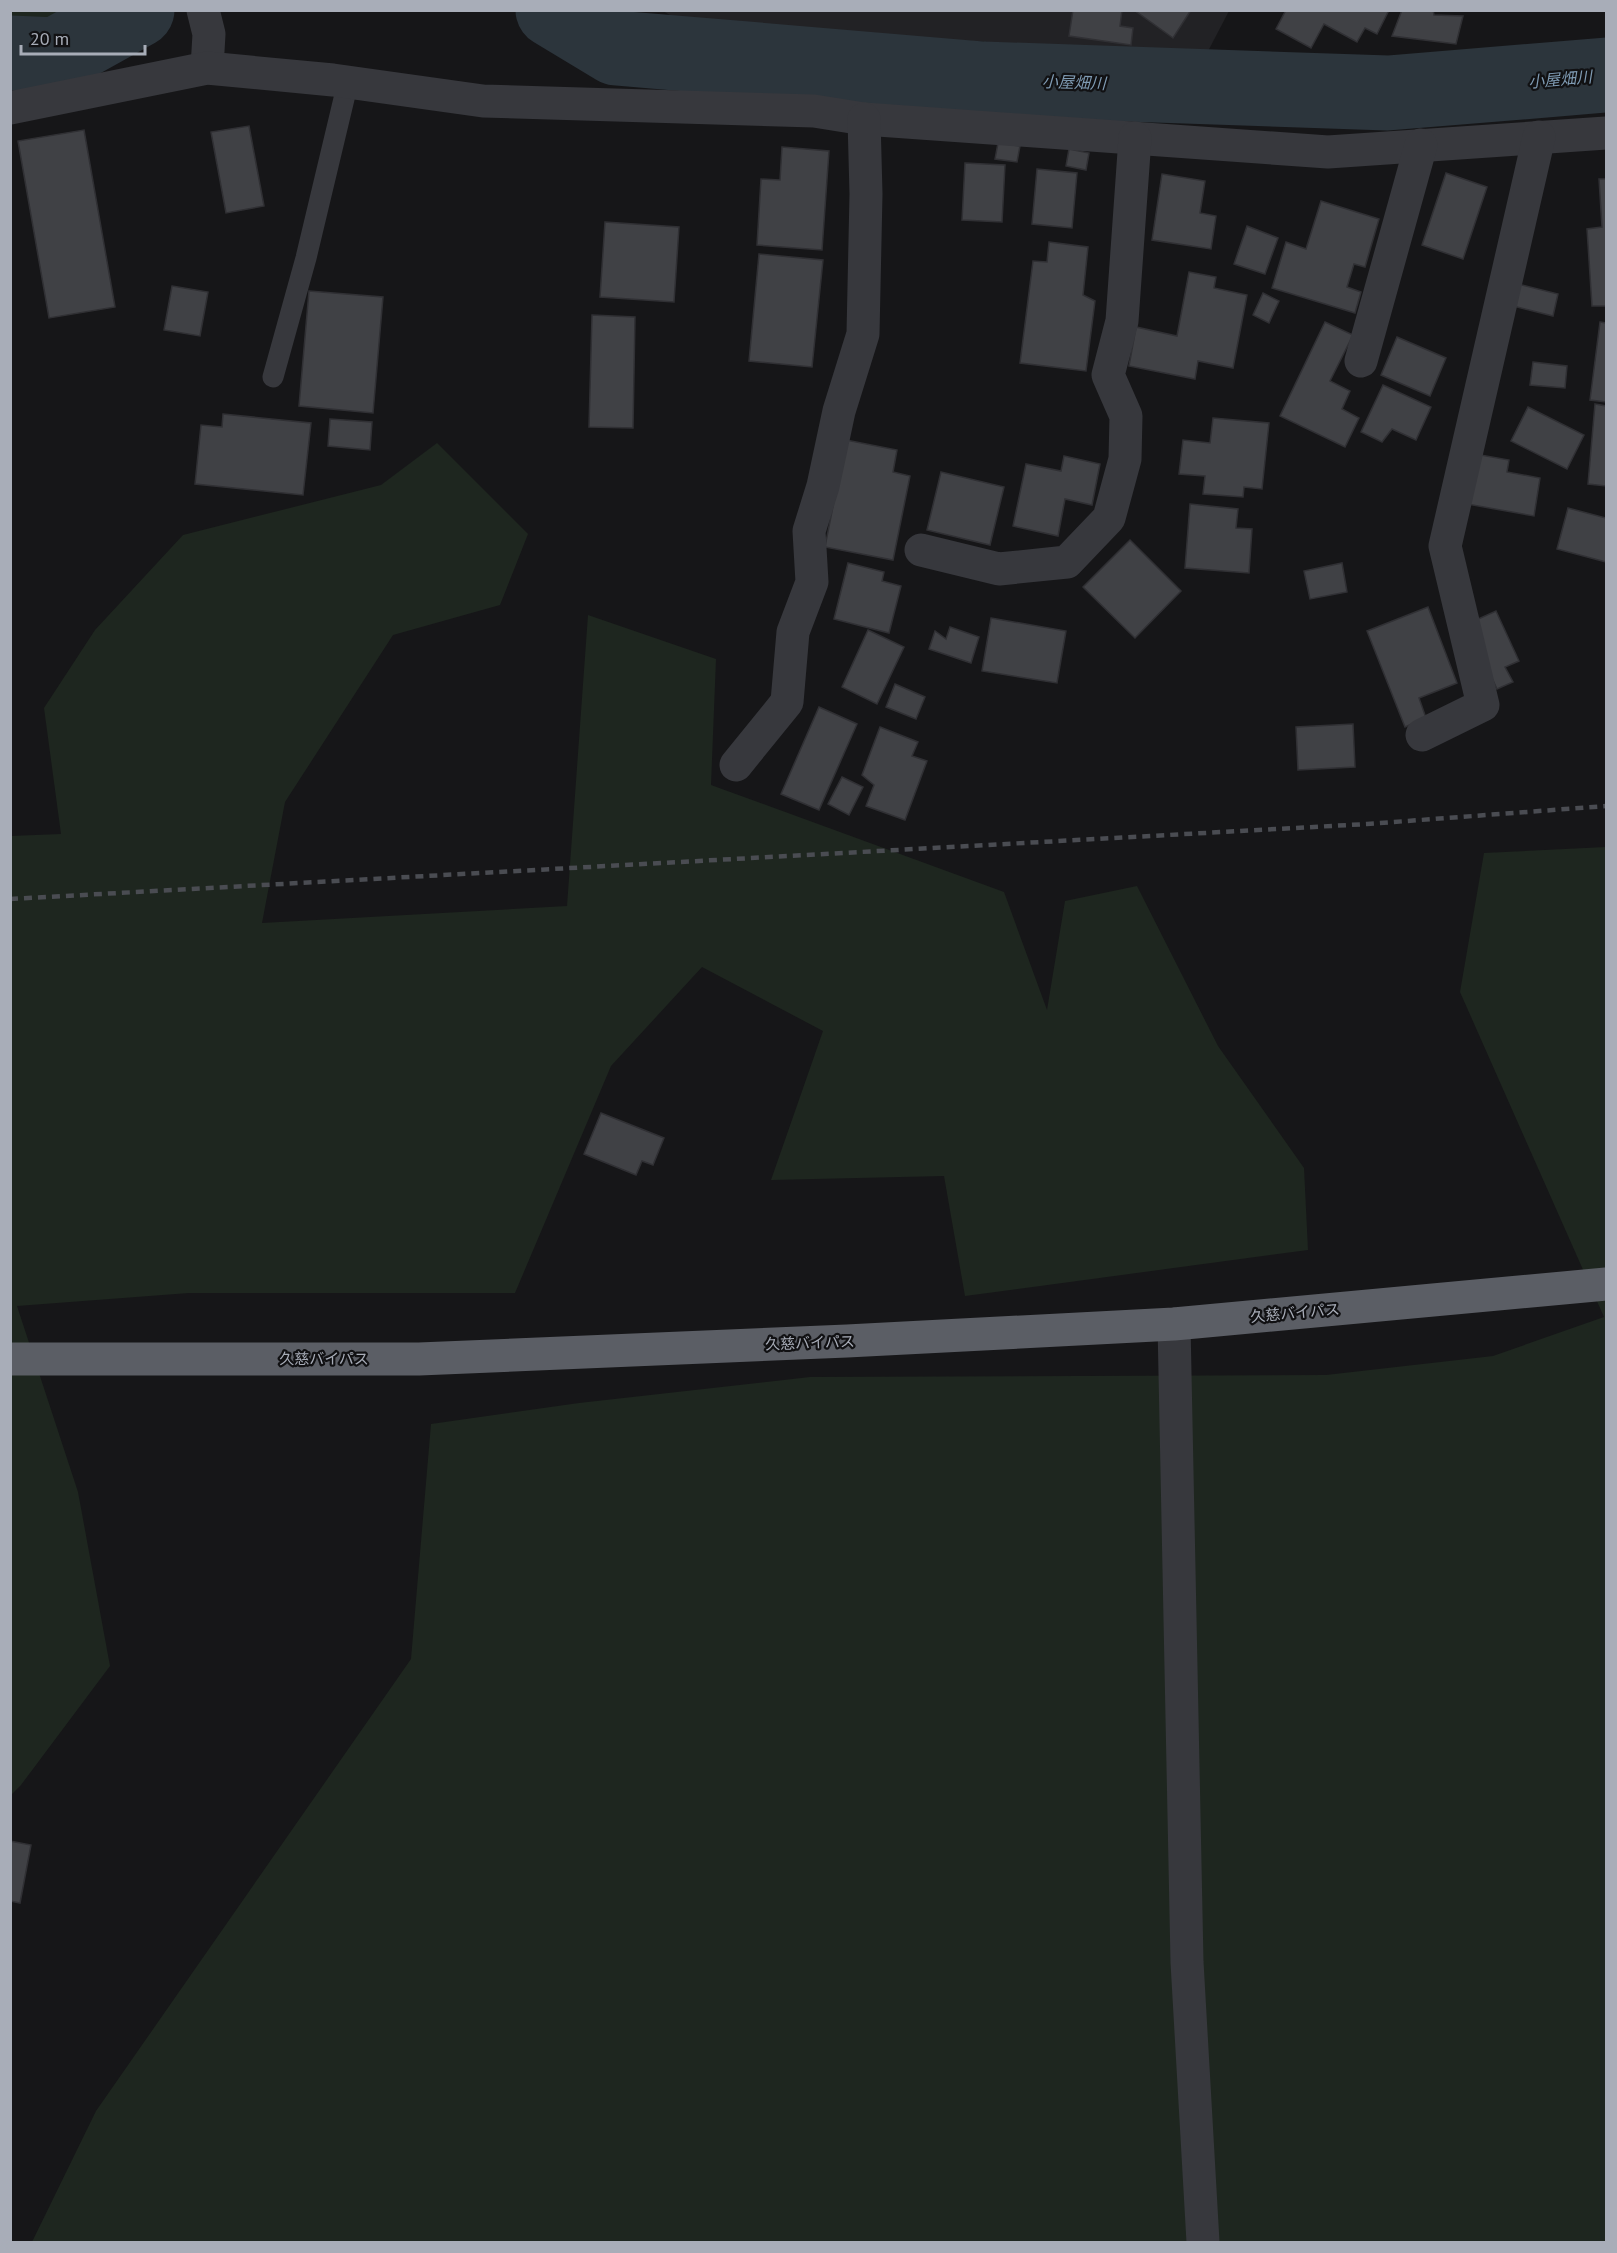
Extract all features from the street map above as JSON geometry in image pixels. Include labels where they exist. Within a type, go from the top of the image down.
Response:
[{"type":"highway","name":"久慈バイパス","points":[[10,1359],[418,1359],[1174,1324],[1606,1284]]},
{"type":"street","points":[[206,22],[207,68]]},
{"type":"street","points":[[10,108],[207,68],[348,82],[483,101],[814,111],[864,119],[1328,152],[1606,133]]},
{"type":"street","points":[[736,765],[787,702],[793,632],[812,582],[809,531],[824,486],[839,411],[863,334],[866,194],[864,119]]},
{"type":"street","points":[[1422,735],[1483,705],[1445,546],[1539,137]]},
{"type":"street","points":[[921,550],[999,568],[1067,562],[1109,518],[1125,459],[1126,416],[1108,375],[1122,321],[1135,138]]},
{"type":"street","points":[[1361,361],[1421,145]]},
{"type":"street","points":[[1174,1324],[1187,1962],[1203,2242]]},
{"type":"lane","points":[[273,376],[306,258],[348,82]]},
{"type":"shaded area","points":[[10,11],[76,11],[44,30],[11,34]]},
{"type":"shaded area","points":[[663,11],[1229,11],[1206,55],[685,24]]},
{"type":"shaded area","points":[[437,443],[528,534],[500,605],[393,635],[285,802],[262,923],[567,906],[588,615],[716,659],[711,785],[1004,892],[1047,1010],[1065,901],[1137,886],[1218,1046],[1304,1168],[1308,1250],[965,1296],[944,1176],[771,1180],[823,1031],[702,967],[611,1066],[515,1293],[189,1293],[17,1306],[78,1492],[110,1666],[21,1785],[11,1795],[10,836],[61,834],[44,708],[95,630],[183,535],[381,485]]},
{"type":"shaded area","points":[[1606,847],[1606,2242],[32,2242],[96,2111],[411,1659],[431,1424],[579,1403],[810,1377],[1326,1375],[1493,1356],[1604,1317],[1460,992],[1484,853]]},
{"type":"building","points":[[1073,10],[1122,10],[1120,26],[1133,28],[1131,45],[1069,36]]},
{"type":"building","points":[[1134,10],[1191,10],[1173,38]]},
{"type":"building","points":[[1286,10],[1389,10],[1377,34],[1365,28],[1357,42],[1324,24],[1311,48],[1276,29]]},
{"type":"building","points":[[1402,10],[1433,10],[1434,15],[1463,16],[1456,44],[1392,36]]},
{"type":"building","points":[[249,126],[264,206],[226,213],[211,132]]},
{"type":"building","points":[[84,130],[115,307],[49,318],[18,141]]},
{"type":"building","points":[[998,143],[1020,146],[1017,162],[995,159]]},
{"type":"building","points":[[782,147],[829,151],[822,250],[757,245],[761,179],[780,180]]},
{"type":"building","points":[[1069,149],[1089,153],[1086,170],[1066,166]]},
{"type":"building","points":[[965,163],[1005,165],[1002,222],[962,220]]},
{"type":"building","points":[[1037,169],[1077,173],[1072,228],[1032,224]]},
{"type":"building","points":[[1446,173],[1487,187],[1463,259],[1422,245]]},
{"type":"building","points":[[1162,174],[1205,181],[1200,213],[1216,216],[1211,249],[1152,240]]},
{"type":"building","points":[[1599,179],[1606,179],[1606,306],[1592,306],[1587,229],[1602,227]]},
{"type":"building","points":[[1321,201],[1379,219],[1365,267],[1354,264],[1347,287],[1361,292],[1355,313],[1272,288],[1286,242],[1306,249]]},
{"type":"building","points":[[605,222],[679,227],[674,302],[600,297]]},
{"type":"building","points":[[1247,226],[1278,238],[1265,274],[1234,264]]},
{"type":"building","points":[[1049,242],[1088,247],[1083,295],[1095,301],[1086,371],[1020,363],[1033,261],[1047,262]]},
{"type":"building","points":[[759,254],[823,260],[812,367],[749,361]]},
{"type":"building","points":[[1189,272],[1216,277],[1214,288],[1247,295],[1233,368],[1198,361],[1195,379],[1129,366],[1136,327],[1177,336]]},
{"type":"building","points":[[1518,284],[1558,294],[1553,316],[1513,306]]},
{"type":"building","points":[[172,286],[208,292],[200,336],[164,330]]},
{"type":"building","points":[[309,291],[383,297],[373,413],[299,406]]},
{"type":"building","points":[[1263,293],[1279,301],[1269,323],[1253,315]]},
{"type":"building","points":[[592,315],[635,317],[633,428],[589,427]]},
{"type":"building","points":[[1325,322],[1353,335],[1330,381],[1350,391],[1342,409],[1359,418],[1345,447],[1280,416]]},
{"type":"building","points":[[1600,322],[1606,323],[1606,402],[1590,400]]},
{"type":"building","points":[[1397,337],[1446,358],[1430,396],[1381,375]]},
{"type":"building","points":[[1533,362],[1567,366],[1565,388],[1530,385]]},
{"type":"building","points":[[1383,385],[1431,407],[1416,440],[1392,429],[1382,442],[1361,432]]},
{"type":"building","points":[[1595,404],[1606,406],[1606,486],[1588,484]]},
{"type":"building","points":[[1528,407],[1584,435],[1567,469],[1511,441]]},
{"type":"building","points":[[223,414],[311,423],[303,495],[195,484],[201,425],[222,427]]},
{"type":"building","points":[[1213,418],[1269,423],[1262,489],[1244,487],[1243,497],[1203,494],[1205,476],[1179,474],[1183,440],[1210,443]]},
{"type":"building","points":[[330,419],[372,422],[370,450],[328,446]]},
{"type":"building","points":[[846,440],[897,450],[893,472],[910,476],[893,560],[825,547]]},
{"type":"building","points":[[1475,454],[1509,460],[1507,472],[1540,478],[1534,516],[1467,504]]},
{"type":"building","points":[[1064,456],[1100,464],[1092,505],[1065,499],[1058,536],[1013,526],[1026,464],[1061,471]]},
{"type":"building","points":[[941,472],[1004,487],[990,545],[927,530]]},
{"type":"building","points":[[1190,504],[1238,509],[1236,528],[1252,529],[1249,573],[1185,568]]},
{"type":"building","points":[[1568,508],[1606,518],[1606,562],[1557,549]]},
{"type":"building","points":[[1130,540],[1181,591],[1135,638],[1083,587]]},
{"type":"building","points":[[848,563],[884,572],[882,581],[901,586],[889,633],[834,619]]},
{"type":"building","points":[[1342,563],[1347,592],[1310,599],[1304,571]]},
{"type":"building","points":[[1428,607],[1457,683],[1419,698],[1426,718],[1405,727],[1367,631]]},
{"type":"building","points":[[1496,611],[1519,661],[1505,667],[1513,682],[1497,689],[1467,624]]},
{"type":"building","points":[[991,618],[1066,631],[1057,683],[982,671]]},
{"type":"building","points":[[950,627],[979,637],[971,663],[929,649],[935,631],[946,639]]},
{"type":"building","points":[[868,630],[904,647],[877,704],[842,687]]},
{"type":"building","points":[[895,684],[925,697],[916,719],[886,707]]},
{"type":"building","points":[[819,707],[857,724],[819,810],[781,794]]},
{"type":"building","points":[[1353,724],[1355,767],[1298,770],[1296,727]]},
{"type":"building","points":[[880,727],[918,742],[912,756],[927,761],[905,820],[866,806],[874,785],[862,775]]},
{"type":"building","points":[[842,777],[863,787],[849,815],[828,804]]},
{"type":"building","points":[[601,1113],[664,1138],[653,1165],[642,1161],[636,1175],[584,1154]]},
{"type":"building","points":[[10,1841],[31,1845],[20,1903],[10,1901]]},
{"type":"waterway","name":"小屋畑川","points":[[10,53],[56,55],[137,10]]},
{"type":"waterway","name":"小屋畑川","points":[[553,10],[616,48],[983,79],[1388,93],[1606,75]]},
{"type":"railway","points":[[10,899],[1367,824],[1606,806]]}]
